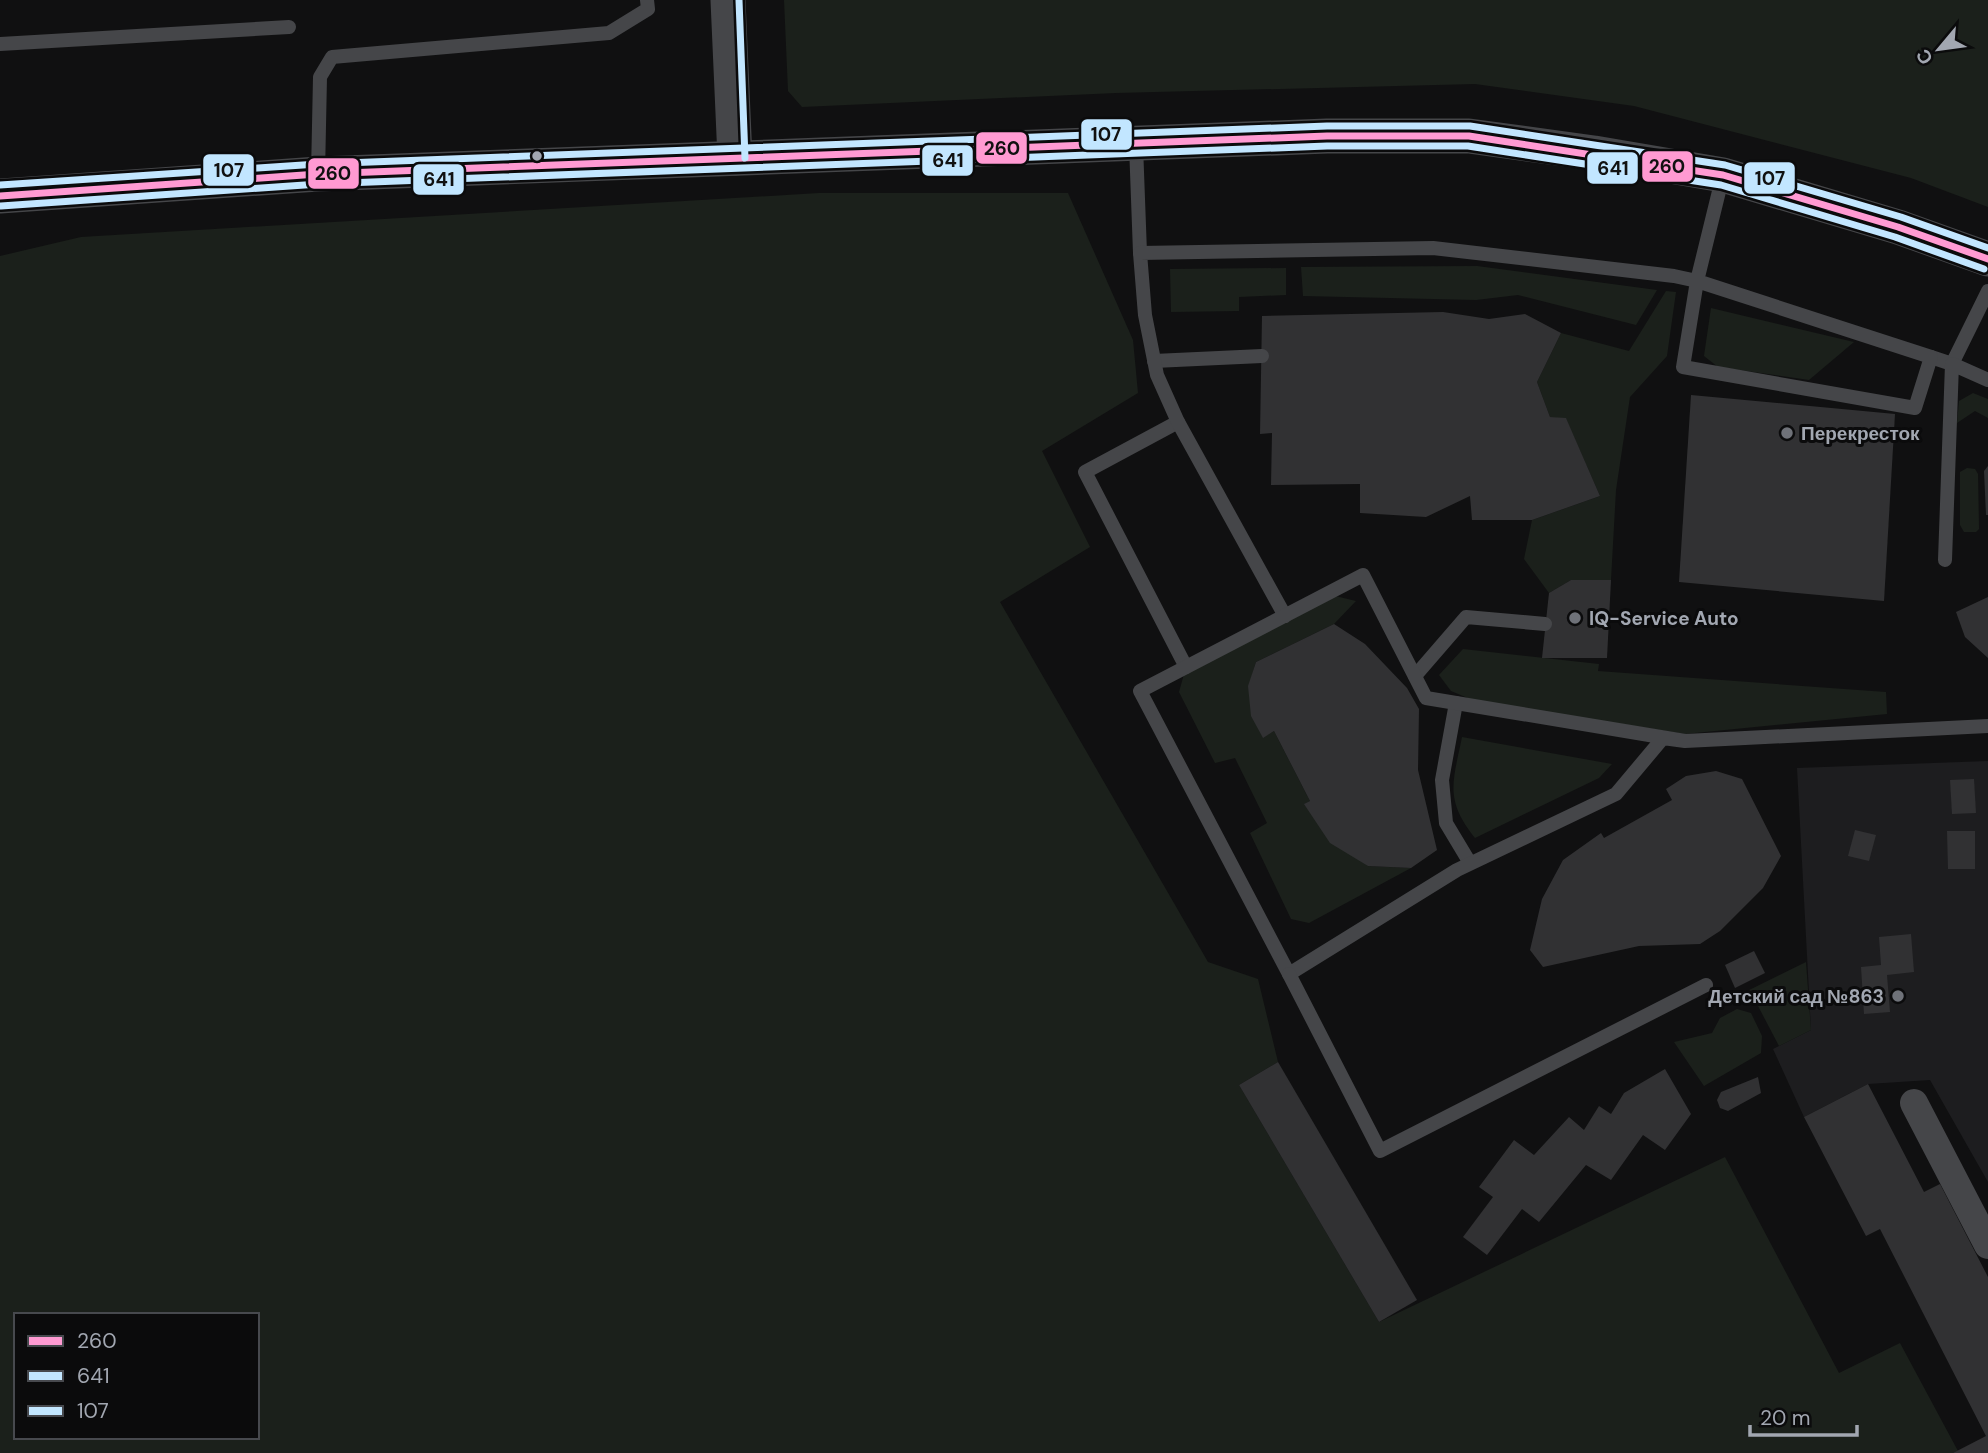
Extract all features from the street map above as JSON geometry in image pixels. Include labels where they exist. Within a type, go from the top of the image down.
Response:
[{"type":"street","points":[[728,0],[735,158]]},
{"type":"street","points":[[0,196],[318,174],[1327,136],[1469,136],[1594,153],[1723,175],[1898,227],[1988,259]]},
{"type":"street","points":[[1914,1103],[1988,1245]]},
{"type":"lane","points":[[318,174],[320,78],[332,57],[609,33],[648,9],[647,0]]},
{"type":"lane","points":[[0,44],[289,27]]},
{"type":"lane","points":[[1136,145],[1145,315],[1154,361],[1178,422],[1285,616]]},
{"type":"lane","points":[[1723,175],[1697,281],[1684,368],[1915,408],[1931,358]]},
{"type":"lane","points":[[1140,253],[1433,248],[1649,271],[1697,281],[1952,364],[1988,380]]},
{"type":"lane","points":[[1945,560],[1952,364],[1988,291]]},
{"type":"lane","points":[[1154,361],[1262,356]]},
{"type":"lane","points":[[1178,422],[1085,472],[1186,667]]},
{"type":"lane","points":[[1685,741],[1426,698],[1363,575],[1140,691],[1380,1151],[1706,985]]},
{"type":"lane","points":[[1415,676],[1466,617],[1545,624]]},
{"type":"lane","points":[[1456,703],[1442,780],[1446,823],[1470,863]]},
{"type":"lane","points":[[1289,974],[1470,863],[1616,794],[1663,738],[1685,741],[1988,726]]},
{"type":"shaded area","points":[[784,0],[1988,0],[1988,207],[1911,178],[1634,106],[1475,84],[1116,93],[802,107],[788,91]]},
{"type":"shaded area","points":[[819,193],[1068,193],[1133,340],[1138,393],[1042,451],[1090,547],[1000,602],[1208,962],[1258,979],[1278,1062],[1239,1085],[1379,1322],[1725,1157],[1839,1373],[1900,1343],[1958,1451],[0,1453],[0,256],[81,237]]},
{"type":"shaded area","points":[[1477,266],[1657,290],[1636,325],[1518,295],[1476,300],[1303,296],[1301,267]]},
{"type":"shaded area","points":[[1286,268],[1286,295],[1239,297],[1239,311],[1171,312],[1170,269]]},
{"type":"shaded area","points":[[1666,291],[1676,292],[1667,356],[1630,397],[1616,490],[1611,580],[1571,580],[1549,593],[1524,559],[1532,520],[1600,496],[1566,419],[1550,417],[1537,382],[1561,333],[1629,351]]},
{"type":"shaded area","points":[[1711,308],[1854,342],[1809,380],[1718,367],[1704,356]]},
{"type":"shaded area","points":[[1973,393],[1988,399],[1988,418],[1975,411],[1957,423],[1959,401]]},
{"type":"shaded area","points":[[1967,468],[1975,469],[1978,474],[1979,529],[1976,532],[1964,532],[1960,525],[1960,472]]},
{"type":"shaded area","points":[[1327,594],[1356,601],[1334,624],[1256,662],[1250,691],[1254,718],[1263,737],[1274,731],[1310,801],[1305,804],[1368,866],[1411,868],[1309,923],[1291,919],[1250,833],[1267,823],[1235,758],[1215,763],[1179,692],[1186,667]]},
{"type":"shaded area","points":[[1463,649],[1599,664],[1598,671],[1886,692],[1887,714],[1685,734],[1475,701],[1451,691],[1439,675]]},
{"type":"shaded area","points":[[1462,737],[1612,764],[1599,778],[1475,838],[1465,824],[1455,801],[1454,778]]},
{"type":"shaded area","name":"Детский сад №863","points":[[1988,761],[1988,1182],[1930,1080],[1868,1084],[1804,1117],[1773,1049],[1811,1030],[1797,768]]},
{"type":"shaded area","points":[[1806,962],[1811,1030],[1779,1046],[1758,1006],[1737,996]]},
{"type":"shaded area","points":[[1737,1009],[1751,1013],[1762,1036],[1761,1053],[1704,1086],[1674,1042],[1712,1033],[1720,1018]]},
{"type":"building","points":[[1443,312],[1489,319],[1525,314],[1561,333],[1537,382],[1550,417],[1566,418],[1600,496],[1532,520],[1472,520],[1470,496],[1426,517],[1360,513],[1360,484],[1271,485],[1272,433],[1260,434],[1262,316]]},
{"type":"building","points":[[1691,395],[1895,414],[1884,601],[1679,582]]},
{"type":"building","points":[[1988,466],[1988,515],[1986,515],[1984,471]]},
{"type":"building","points":[[1571,580],[1611,580],[1607,658],[1542,658],[1549,593]]},
{"type":"building","points":[[1988,597],[1988,658],[1965,637],[1956,612]]},
{"type":"building","points":[[1334,624],[1365,644],[1407,688],[1419,709],[1418,770],[1437,850],[1411,868],[1368,866],[1330,843],[1304,804],[1310,801],[1274,731],[1263,738],[1251,716],[1248,686],[1256,662]]},
{"type":"building","points":[[1716,771],[1742,779],[1781,856],[1763,888],[1720,931],[1700,944],[1639,946],[1543,967],[1530,950],[1542,899],[1563,860],[1601,833],[1604,838],[1672,800],[1666,789],[1686,776]]},
{"type":"building","points":[[1974,779],[1976,813],[1952,814],[1950,780]]},
{"type":"building","points":[[1855,830],[1876,835],[1869,861],[1848,856]]},
{"type":"building","points":[[1947,831],[1975,831],[1975,869],[1948,869]]},
{"type":"building","points":[[1911,934],[1914,972],[1887,975],[1890,1012],[1864,1014],[1861,967],[1881,965],[1879,937]]},
{"type":"building","points":[[1754,951],[1765,973],[1735,988],[1725,965]]},
{"type":"building","points":[[1278,1062],[1417,1300],[1379,1322],[1239,1085]]},
{"type":"building","points":[[1665,1069],[1691,1114],[1665,1150],[1643,1135],[1611,1180],[1586,1165],[1539,1222],[1522,1209],[1487,1255],[1463,1237],[1493,1197],[1479,1187],[1514,1140],[1534,1155],[1569,1117],[1584,1130],[1599,1106],[1611,1114],[1624,1093]]},
{"type":"building","points":[[1758,1077],[1761,1093],[1728,1111],[1720,1108],[1717,1100],[1721,1092]]},
{"type":"building","points":[[1868,1084],[1924,1192],[1940,1184],[1988,1277],[1988,1453],[1953,1453],[1986,1436],[1880,1229],[1866,1236],[1804,1117]]},
{"type":"transit line","name":"107","points":[[739,0],[745,158]]},
{"type":"transit line","name":"107","points":[[0,185],[318,164],[1327,126],[1470,126],[1725,165],[1901,217],[1988,248]]},
{"type":"transit line","name":"260","points":[[0,196],[318,174],[1327,136],[1469,136],[1723,175],[1898,227],[1988,259]]},
{"type":"transit line","name":"641","points":[[1,206],[319,184],[1327,146],[1468,146],[1721,185],[1895,237],[1984,269]]},
{"type":"place","name":"Перекресток","points":[[1787,433]]},
{"type":"place","name":"IQ-Service Auto","points":[[1575,618]]},
{"type":"place","name":"Детский сад №863","points":[[1898,996]]}]
